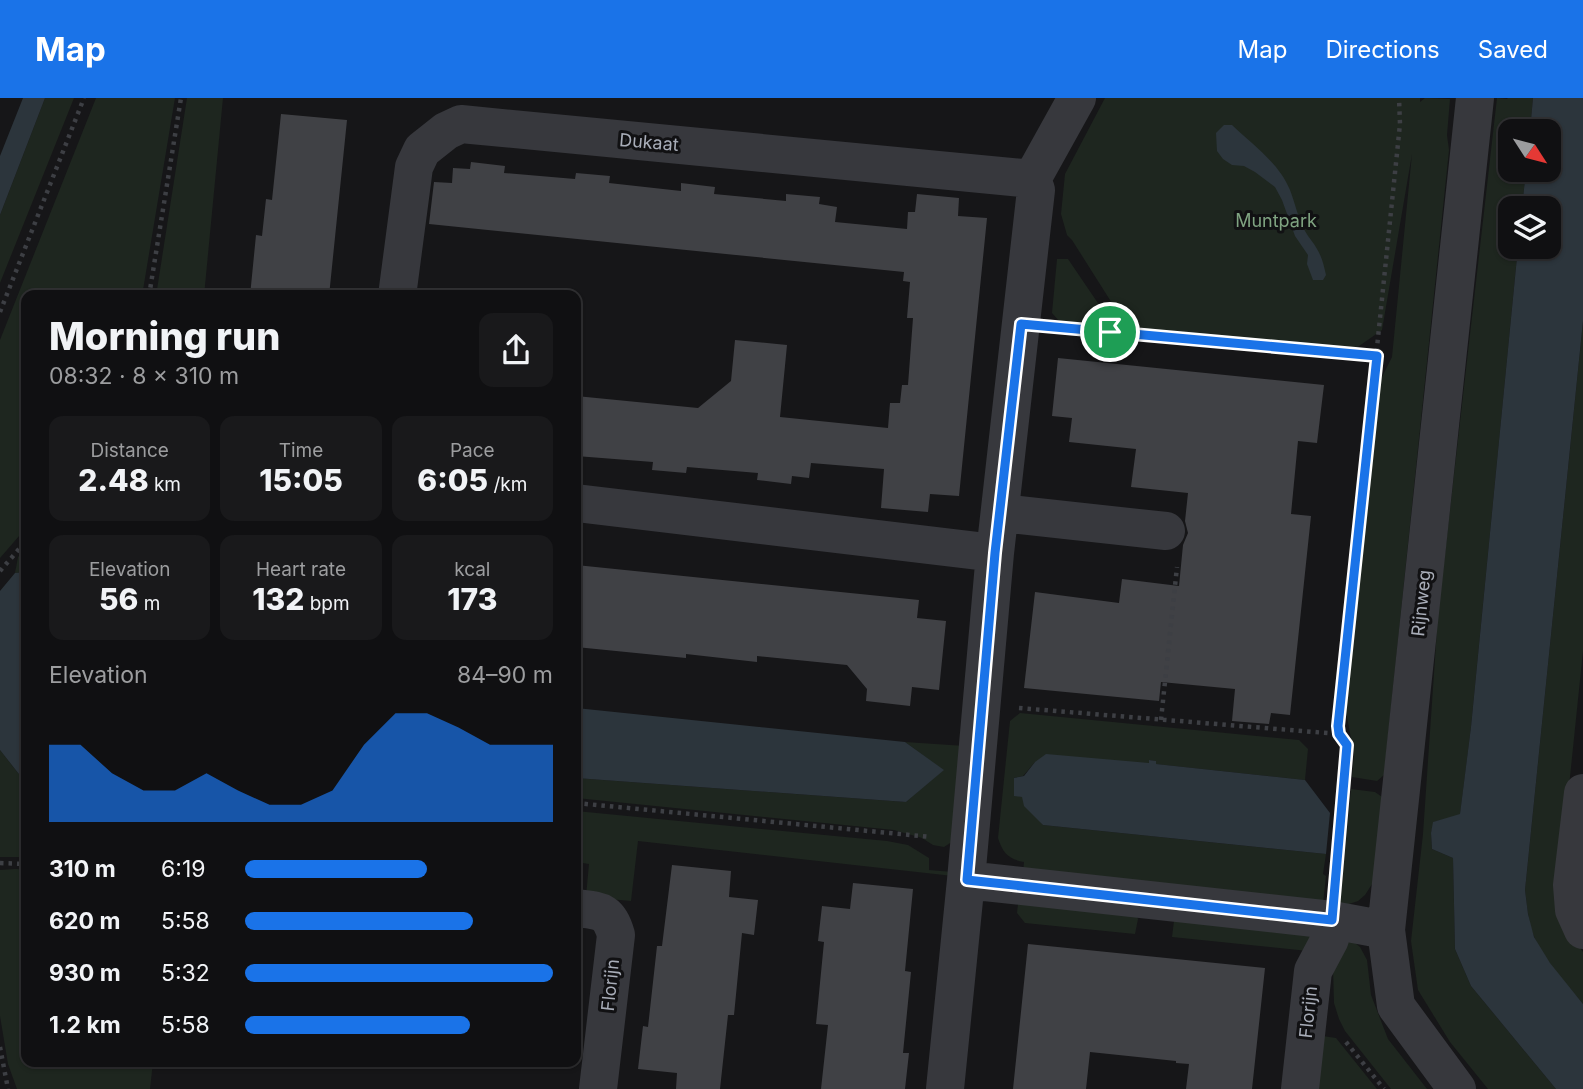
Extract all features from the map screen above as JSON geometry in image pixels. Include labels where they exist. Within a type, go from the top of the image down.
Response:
[{"type":"street","points":[[945,1089],[967,880],[995,553],[1037,190],[1032,178],[1077,98]]},
{"type":"street","name":"Rijnweg","points":[[1457,1089],[1396,1006],[1386,930],[1475,98]]},
{"type":"street","name":"Dukaat","points":[[398,290],[414,167],[422,150],[446,131],[461,124],[1032,178]]},
{"type":"street","points":[[581,504],[995,553]]},
{"type":"street","points":[[1000,513],[1166,531]]},
{"type":"street","points":[[1583,793],[1572,885],[1574,910],[1583,930]]},
{"type":"street","points":[[967,880],[1331,930],[1386,930]]},
{"type":"street","name":"Florijn","points":[[581,909],[601,911],[612,921],[616,935],[598,1089]]},
{"type":"street","name":"Florijn","points":[[1300,1089],[1313,971],[1331,930]]},
{"type":"path","points":[[0,312],[84,98]]},
{"type":"path","points":[[150,290],[181,98]]},
{"type":"path","points":[[1331,930],[1347,745],[1339,734],[1338,726],[1400,124],[1399,98]]},
{"type":"path","points":[[1021,324],[1377,356]]},
{"type":"path","points":[[1161,720],[1180,533],[1166,531]]},
{"type":"path","points":[[0,571],[21,547]]},
{"type":"path","points":[[982,705],[1339,734]]},
{"type":"path","points":[[581,803],[970,841]]},
{"type":"path","points":[[0,863],[21,864]]},
{"type":"path","points":[[1342,1038],[1384,1089]]},
{"type":"path","points":[[0,1047],[8,1089]]},
{"type":"green space","points":[[45,98],[74,98],[0,283],[0,215]]},
{"type":"green space","points":[[96,98],[175,98],[143,290],[21,290],[21,534],[0,558],[0,340]]},
{"type":"green space","points":[[187,98],[223,98],[205,290],[157,290]]},
{"type":"green space","name":"Muntpark","points":[[1105,98],[1420,98],[1420,102],[1425,98],[1450,99],[1447,135],[1449,150],[1384,775],[1377,781],[1352,777],[1354,754],[1346,712],[1378,385],[1392,357],[1412,154],[1382,330],[1352,351],[1145,330],[1122,319],[1067,235],[1061,214],[1065,174]]},
{"type":"green space","points":[[1497,98],[1533,98],[1531,119],[1498,119],[1498,182],[1525,182],[1523,196],[1498,196],[1498,259],[1517,259],[1460,815],[1434,822],[1431,833],[1432,849],[1453,858],[1455,949],[1471,986],[1556,1089],[1488,1089],[1450,1042],[1418,990],[1411,941],[1423,834],[1438,615]]},
{"type":"green space","points":[[1057,259],[1068,259],[1106,315],[1105,326],[1060,322],[1052,313]]},
{"type":"green space","points":[[1583,321],[1583,651],[1561,864],[1573,938],[1583,952],[1583,1004],[1555,971],[1537,944],[1530,923],[1525,890]]},
{"type":"green space","points":[[21,553],[21,572],[15,573]]},
{"type":"green space","points":[[1020,713],[1299,740],[1308,749],[1305,780],[1155,764],[1155,761],[1150,760],[1149,763],[1035,762],[1023,776],[1014,778],[1014,795],[1022,797],[1043,825],[1326,854],[1323,904],[1023,874],[1024,862],[1007,855],[998,838],[1010,721]]},
{"type":"green space","points":[[905,742],[965,746],[958,838],[944,847],[894,830],[581,799],[581,778],[906,802],[943,770]]},
{"type":"green space","points":[[0,750],[21,777],[21,857],[0,857]]},
{"type":"green space","points":[[1351,789],[1375,792],[1382,797],[1374,881],[1358,901],[1340,904]]},
{"type":"green space","points":[[581,811],[887,841],[908,845],[929,858],[929,870],[953,872],[953,876],[638,841],[631,901],[586,897],[589,864],[581,863]]},
{"type":"green space","points":[[0,870],[21,870],[21,1067],[152,1067],[150,1089],[17,1089],[8,1064],[0,1016]]},
{"type":"green space","points":[[1018,904],[1136,915],[1138,919],[1135,934],[1025,923],[1017,913]]},
{"type":"green space","points":[[1174,921],[1321,933],[1308,951],[1172,937]]},
{"type":"green space","points":[[1349,938],[1360,947],[1367,960],[1371,995],[1388,1039],[1427,1089],[1391,1089],[1345,1031],[1334,1003],[1333,967]]},
{"type":"green space","points":[[1316,1035],[1336,1038],[1377,1089],[1311,1089]]},
{"type":"shaded area","points":[[23,98],[45,98],[0,215],[0,156]]},
{"type":"shaded area","points":[[1533,98],[1583,98],[1583,321],[1525,890],[1534,937],[1550,963],[1583,1004],[1583,1089],[1556,1089],[1471,986],[1455,949],[1453,858],[1432,849],[1431,833],[1433,822],[1460,814],[1517,259],[1561,259],[1561,196],[1523,196],[1525,182],[1561,182],[1561,119],[1531,119]]},
{"type":"shaded area","points":[[1224,125],[1232,125],[1272,163],[1285,180],[1306,233],[1322,258],[1326,275],[1323,280],[1313,280],[1307,264],[1308,255],[1295,236],[1275,187],[1244,166],[1232,165],[1217,151],[1216,133]]},
{"type":"shaded area","points":[[21,572],[21,777],[0,750],[0,591],[15,573]]},
{"type":"shaded area","points":[[581,709],[905,742],[944,770],[906,802],[581,778]]},
{"type":"shaded area","points":[[1046,754],[1149,763],[1149,760],[1156,761],[1156,764],[1305,780],[1330,813],[1326,854],[1043,825],[1024,806],[1022,797],[1014,796],[1014,778],[1024,776],[1035,762]]},
{"type":"building","points":[[281,114],[347,120],[330,290],[251,290],[256,235],[262,236],[266,199],[272,200]]},
{"type":"building","points":[[471,162],[505,166],[504,173],[575,179],[576,173],[610,176],[609,183],[681,191],[681,183],[715,187],[714,194],[786,201],[786,194],[820,197],[819,204],[837,207],[835,222],[907,229],[908,212],[915,212],[917,194],[959,198],[958,216],[987,218],[959,496],[930,494],[928,512],[881,508],[884,469],[811,463],[809,478],[792,476],[791,484],[757,480],[758,473],[687,467],[686,473],[652,470],[653,462],[581,456],[581,396],[698,408],[731,381],[735,340],[787,345],[780,417],[888,428],[890,403],[900,403],[902,385],[908,385],[913,318],[907,318],[910,282],[903,281],[904,272],[429,224],[434,182],[452,183],[453,168],[470,169]]},
{"type":"building","points":[[1058,358],[1324,385],[1317,443],[1298,441],[1291,514],[1311,516],[1290,715],[1271,713],[1269,724],[1232,721],[1235,689],[1161,682],[1159,701],[1024,688],[1035,592],[1119,603],[1122,579],[1179,586],[1183,545],[1188,533],[1185,521],[1188,493],[1131,487],[1136,449],[1069,442],[1072,418],[1052,416]]},
{"type":"building","points":[[581,566],[919,600],[917,618],[946,621],[939,690],[912,687],[910,706],[866,701],[867,689],[847,665],[757,656],[757,662],[686,654],[686,658],[581,648]]},
{"type":"building","points":[[672,865],[731,871],[729,897],[758,900],[754,935],[742,933],[734,1015],[728,1015],[720,1089],[676,1089],[677,1073],[638,1069],[643,1026],[648,1027],[657,946],[662,946]]},
{"type":"building","points":[[853,883],[913,889],[905,971],[911,972],[903,1053],[909,1053],[905,1089],[821,1089],[828,1025],[816,1024],[824,942],[818,941],[822,906],[850,909]]},
{"type":"building","points":[[1028,944],[1265,968],[1252,1089],[1186,1089],[1189,1064],[1090,1052],[1086,1089],[1013,1089]]},
{"type":"route","points":[[1021,324],[1110,332],[1377,356],[1338,726],[1339,734],[1347,745],[1332,920],[967,880],[995,553],[1021,324]]}]
